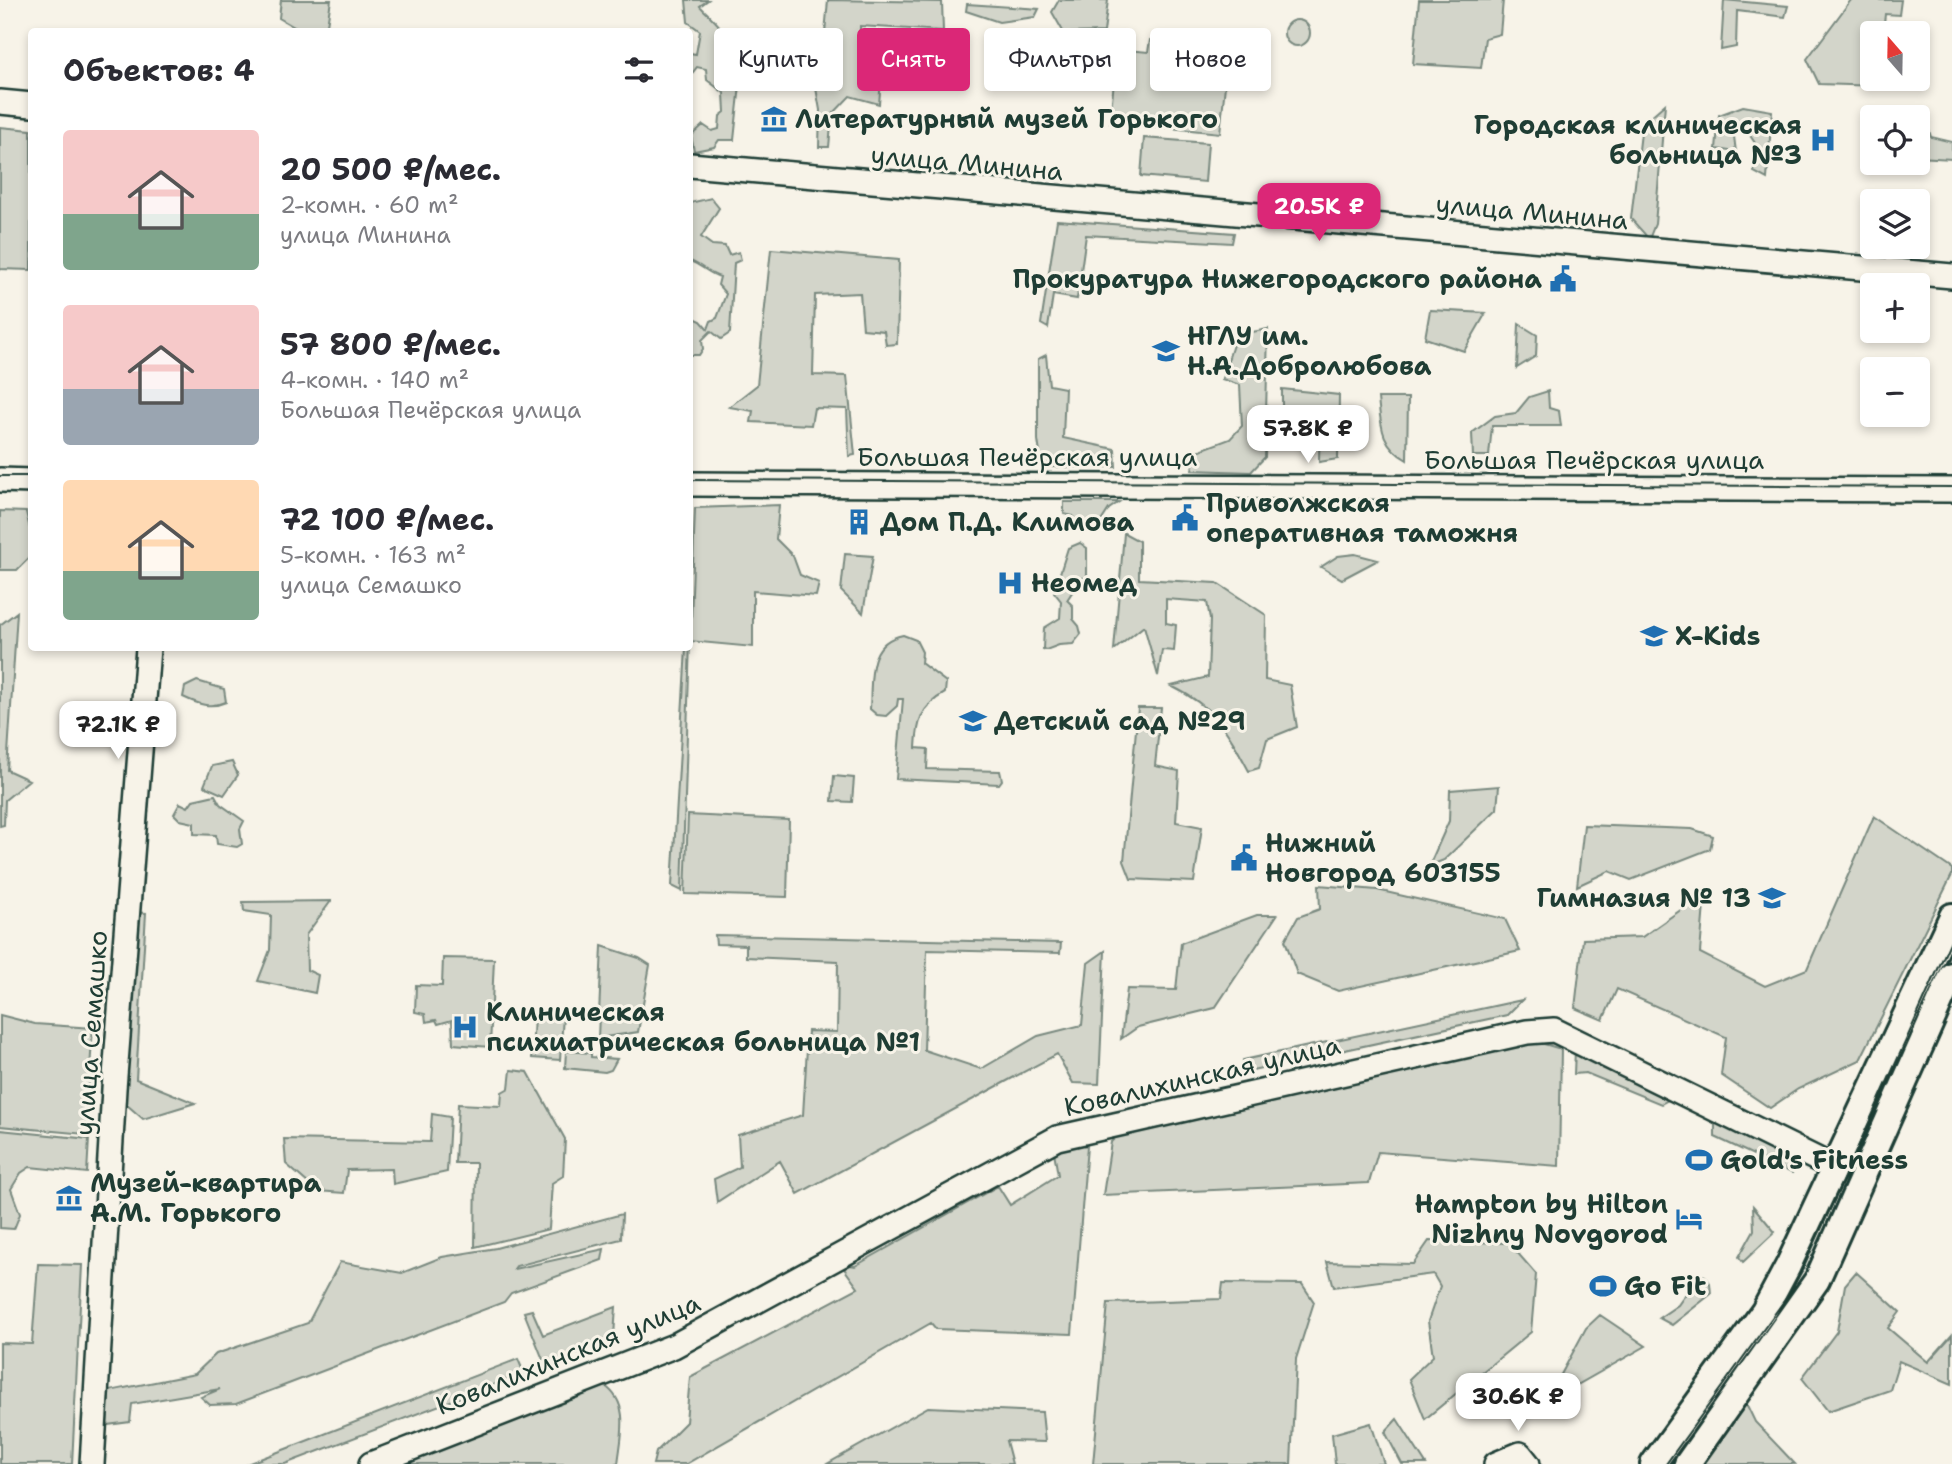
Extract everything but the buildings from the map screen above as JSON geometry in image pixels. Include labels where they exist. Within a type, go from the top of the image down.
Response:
[{"type":"main road","points":[[1653,1464],[1764,1311],[1952,916]]},
{"type":"main road","points":[[1687,1464],[1817,1280],[1952,975]]},
{"type":"street","points":[[0,102],[28,105]]},
{"type":"street","name":"улица Минина","points":[[693,165],[1952,276]]},
{"type":"street","points":[[0,480],[28,481]]},
{"type":"street","name":"Большая Печёрская улица","points":[[693,484],[1952,490]]},
{"type":"street","name":"улица Семашко","points":[[92,1464],[114,1089],[148,651]]},
{"type":"street","name":"Ковалихинская улица","points":[[371,1464],[674,1346],[1057,1138],[1527,1032],[1554,1030],[1833,1167]]},
{"type":"street","points":[[1496,1464],[1520,1454],[1528,1464]]},
{"type":"shaded area","points":[[281,0],[331,0],[326,28],[296,28],[279,18]]},
{"type":"shaded area","points":[[686,0],[708,0],[700,6],[721,28],[714,28],[714,85],[707,80],[706,69],[697,67],[693,72],[693,54],[696,54],[700,31],[688,22]]},
{"type":"shaded area","points":[[828,0],[942,2],[943,28],[857,28],[857,91],[880,91],[879,104],[850,96],[832,115],[829,147],[819,147],[820,110],[817,91],[843,91],[843,28],[825,28]]},
{"type":"shaded area","points":[[1059,0],[1108,0],[1104,28],[1061,28],[1052,12]]},
{"type":"shaded area","points":[[1419,0],[1503,0],[1500,34],[1485,38],[1481,68],[1413,64]]},
{"type":"shaded area","points":[[1724,0],[1788,6],[1785,17],[1737,11],[1736,47],[1721,50]]},
{"type":"shaded area","points":[[1851,0],[1901,0],[1899,15],[1885,14],[1884,21],[1860,21],[1860,85],[1819,84],[1807,59]]},
{"type":"shaded area","points":[[967,4],[1039,9],[1035,17],[999,22],[966,11]]},
{"type":"shaded area","points":[[1297,20],[1306,24],[1310,33],[1306,42],[1297,46],[1288,42],[1284,33],[1288,24]]},
{"type":"shaded area","points":[[1150,40],[1150,91],[1224,91],[1220,133],[1110,122],[1113,91],[1136,91],[1136,51],[1148,52]]},
{"type":"shaded area","points":[[721,91],[739,91],[734,140],[719,140],[714,147],[694,151],[693,134],[703,125],[712,131],[719,129],[720,116],[725,112],[724,93]]},
{"type":"shaded area","points":[[1665,104],[1655,224],[1649,239],[1631,219],[1642,124]]},
{"type":"shaded area","points":[[1743,106],[1772,111],[1767,179],[1754,172],[1755,143],[1745,128],[1733,129],[1736,152],[1716,149],[1719,115]]},
{"type":"shaded area","points":[[0,127],[28,130],[28,270],[0,269]]},
{"type":"shaded area","points":[[1930,134],[1931,137],[1952,142],[1952,159],[1930,158]]},
{"type":"shaded area","points":[[1144,138],[1208,143],[1205,182],[1141,176]]},
{"type":"shaded area","points":[[711,198],[719,208],[701,237],[712,245],[725,246],[729,255],[739,252],[741,260],[734,263],[730,333],[721,339],[711,331],[702,340],[703,349],[699,355],[693,355],[693,317],[708,329],[711,321],[717,318],[726,294],[718,285],[720,277],[693,262],[693,202]]},
{"type":"shaded area","points":[[1057,220],[1234,233],[1232,243],[1086,235],[1077,299],[1053,295],[1048,328],[1041,324]]},
{"type":"shaded area","points":[[771,249],[899,260],[897,344],[886,345],[884,331],[863,329],[860,293],[815,295],[813,375],[847,376],[855,455],[849,456],[847,409],[814,408],[811,425],[751,422],[753,411],[729,407],[757,385]]},
{"type":"shaded area","points":[[1430,310],[1486,313],[1464,351],[1425,338]]},
{"type":"shaded area","points":[[1519,324],[1537,335],[1536,356],[1517,368]]},
{"type":"shaded area","points":[[1268,329],[1265,457],[1251,472],[1192,470],[1195,452],[1230,439],[1242,426],[1240,385],[1222,379],[1236,335]]},
{"type":"shaded area","points":[[1046,355],[1049,385],[1065,388],[1063,438],[1115,449],[1116,467],[1042,467],[1038,440],[1038,359]]},
{"type":"shaded area","points":[[1282,389],[1339,395],[1338,459],[1319,462],[1320,408],[1292,408],[1282,418]]},
{"type":"shaded area","points":[[1548,391],[1549,408],[1559,411],[1561,426],[1492,426],[1489,456],[1473,456],[1472,433],[1495,416],[1516,413],[1529,397]]},
{"type":"shaded area","points":[[1378,398],[1408,398],[1407,460],[1387,441]]},
{"type":"shaded area","points":[[1064,502],[1119,502],[1109,509],[1100,523],[1084,526],[1074,524],[1073,516],[1064,514]]},
{"type":"shaded area","points":[[779,505],[776,539],[793,556],[800,575],[819,583],[816,596],[753,591],[753,647],[693,641],[695,508]]},
{"type":"shaded area","points":[[0,511],[26,512],[28,559],[17,570],[0,570]]},
{"type":"shaded area","points":[[1124,533],[1139,541],[1139,579],[1217,583],[1266,615],[1265,680],[1290,685],[1297,727],[1267,739],[1259,768],[1249,771],[1234,743],[1209,711],[1171,686],[1208,677],[1210,619],[1207,602],[1166,599],[1166,623],[1176,625],[1174,651],[1162,650],[1158,676],[1144,626],[1114,650]]},
{"type":"shaded area","points":[[1080,543],[1087,548],[1087,578],[1074,578],[1076,586],[1067,600],[1073,606],[1073,619],[1081,634],[1073,644],[1043,649],[1044,628],[1060,618],[1061,601],[1054,592],[1068,548]]},
{"type":"shaded area","points":[[845,554],[873,556],[863,613],[841,591]]},
{"type":"shaded area","points":[[1355,554],[1378,560],[1342,579],[1321,567],[1338,556]]},
{"type":"shaded area","points":[[17,612],[7,770],[29,780],[5,800],[4,825],[0,826],[0,625]]},
{"type":"shaded area","points":[[903,635],[916,640],[922,652],[921,663],[946,682],[945,693],[930,704],[922,716],[918,731],[916,748],[928,749],[927,769],[1000,771],[1002,780],[999,784],[896,779],[903,699],[898,699],[897,706],[886,716],[877,715],[870,709],[871,686],[873,663],[877,654],[891,639]]},
{"type":"shaded area","points":[[686,651],[690,651],[682,891],[672,886]]},
{"type":"shaded area","points":[[197,681],[224,689],[226,702],[204,705],[183,697],[185,687]]},
{"type":"shaded area","points":[[1138,708],[1161,708],[1155,766],[1179,771],[1176,822],[1202,827],[1194,882],[1131,879],[1124,861]]},
{"type":"shaded area","points":[[232,762],[238,775],[224,795],[204,786],[212,766]]},
{"type":"shaded area","points":[[834,776],[854,778],[852,802],[832,801]]},
{"type":"shaded area","points":[[1499,786],[1497,809],[1444,860],[1429,866],[1449,821],[1450,790]]},
{"type":"shaded area","points":[[215,795],[220,804],[244,821],[240,829],[242,844],[237,847],[217,844],[216,835],[194,834],[194,823],[180,820],[174,814],[180,803],[188,807],[193,800]]},
{"type":"shaded area","points":[[688,815],[789,820],[787,897],[685,894]]},
{"type":"shaded area","points":[[1874,816],[1952,869],[1952,875],[1860,1060],[1798,1089],[1770,1108],[1721,1075],[1726,1037],[1617,989],[1603,1020],[1575,1008],[1583,939],[1642,937],[1705,893],[1700,953],[1765,986],[1807,969]]},
{"type":"shaded area","points":[[1584,825],[1692,829],[1713,836],[1710,849],[1631,880],[1609,871],[1577,886]]},
{"type":"shaded area","points":[[1319,885],[1377,890],[1505,919],[1520,951],[1338,991],[1297,974],[1285,940],[1298,917],[1320,909]]},
{"type":"shaded area","points":[[331,901],[306,935],[307,970],[318,975],[315,993],[258,981],[270,950],[271,915],[244,911],[243,902]]},
{"type":"shaded area","points":[[132,912],[146,913],[136,1079],[195,1103],[143,1119],[118,1097]]},
{"type":"shaded area","points":[[1257,915],[1277,915],[1215,1008],[1138,1027],[1121,1039],[1127,989],[1176,990],[1181,943]]},
{"type":"shaded area","points":[[715,935],[1061,943],[1060,953],[927,950],[924,1050],[981,1069],[1038,1036],[1082,1025],[1088,963],[1105,951],[1099,1084],[1073,1083],[1057,1054],[798,1194],[780,1161],[717,1202],[714,1179],[740,1167],[738,1135],[803,1115],[808,1031],[837,1032],[838,961],[746,957],[746,945],[716,944]]},
{"type":"shaded area","points":[[602,946],[639,958],[650,965],[638,1032],[598,1038]]},
{"type":"shaded area","points":[[443,958],[494,959],[490,1047],[453,1044],[452,1020],[438,1024],[436,1020],[426,1022],[425,1014],[415,1012],[416,985],[442,986]]},
{"type":"shaded area","points":[[1522,1000],[1507,1015],[1243,1072],[1243,1060]]},
{"type":"shaded area","points":[[534,1014],[563,1016],[560,1060],[532,1058]]},
{"type":"shaded area","points":[[0,1015],[35,1024],[93,1028],[85,1134],[0,1126]]},
{"type":"shaded area","points":[[1534,1041],[1561,1049],[1559,1166],[1378,1152],[1369,1183],[1103,1195],[1111,1142],[1120,1133]]},
{"type":"shaded area","points":[[1575,1049],[1664,1089],[1668,1100],[1661,1104],[1586,1073],[1574,1074]]},
{"type":"shaded area","points":[[566,1051],[617,1059],[611,1070],[605,1072],[565,1068]]},
{"type":"shaded area","points":[[511,1070],[528,1072],[565,1139],[563,1176],[552,1183],[549,1229],[475,1247],[476,1163],[455,1163],[458,1104],[501,1106],[502,1092],[509,1088]]},
{"type":"shaded area","points":[[432,1114],[450,1117],[447,1172],[393,1184],[392,1169],[347,1170],[344,1193],[317,1191],[286,1164],[284,1139],[430,1142]]},
{"type":"shaded area","points":[[1715,1120],[1798,1167],[1792,1173],[1715,1137]]},
{"type":"shaded area","points":[[0,1130],[89,1139],[87,1173],[30,1167],[21,1173],[11,1189],[20,1214],[14,1229],[0,1228]]},
{"type":"shaded area","points":[[1078,1143],[1087,1146],[1072,1334],[936,1329],[931,1323],[686,1464],[653,1464],[656,1452],[686,1422],[690,1377],[858,1288],[840,1263],[855,1266],[998,1186],[1010,1205],[1058,1175],[1054,1152]]},
{"type":"shaded area","points":[[1753,1206],[1775,1232],[1743,1262],[1739,1257],[1754,1230]]},
{"type":"shaded area","points":[[622,1214],[621,1239],[516,1266],[514,1269],[604,1249],[602,1260],[511,1293],[504,1302],[236,1404],[210,1405],[201,1397],[220,1389],[132,1404],[130,1422],[107,1425],[109,1391],[195,1374],[216,1354],[308,1323],[340,1262],[402,1273],[442,1257],[496,1248]]},
{"type":"shaded area","points":[[1429,1241],[1509,1243],[1536,1274],[1531,1332],[1425,1419],[1409,1379],[1433,1356],[1428,1321],[1440,1286],[1433,1274],[1334,1287],[1327,1262],[1413,1264]]},
{"type":"shaded area","points":[[38,1264],[82,1265],[72,1464],[0,1464],[0,1343],[32,1344]]},
{"type":"shaded area","points":[[1856,1272],[1900,1312],[1888,1328],[1928,1362],[1952,1335],[1952,1384],[1899,1361],[1890,1390],[1828,1411],[1802,1378],[1837,1331],[1845,1285]]},
{"type":"shaded area","points":[[1699,1275],[1705,1276],[1710,1283],[1711,1294],[1672,1325],[1659,1318],[1678,1305]]},
{"type":"shaded area","points":[[1223,1283],[1302,1284],[1314,1302],[1296,1359],[1291,1464],[1093,1464],[1108,1303],[1221,1299]]},
{"type":"shaded area","points":[[616,1307],[614,1336],[546,1367],[524,1312],[532,1310],[543,1335]]},
{"type":"shaded area","points":[[1600,1315],[1646,1346],[1563,1393],[1558,1380],[1586,1328]]},
{"type":"shaded area","points":[[518,1359],[524,1373],[285,1464],[247,1464]]},
{"type":"shaded area","points":[[605,1386],[613,1393],[621,1411],[622,1432],[618,1464],[398,1464]]},
{"type":"shaded area","points":[[1744,1399],[1755,1422],[1795,1464],[1693,1464]]},
{"type":"shaded area","points":[[928,1407],[1042,1412],[1045,1442],[1006,1441],[1012,1464],[827,1464]]},
{"type":"shaded area","points":[[1397,1419],[1426,1464],[1402,1464],[1385,1432]]},
{"type":"shaded area","points":[[1371,1423],[1384,1464],[1335,1464],[1332,1434]]},
{"type":"tram line","points":[[0,476],[28,476]]},
{"type":"tram line","points":[[693,480],[1952,487]]},
{"type":"tram line","points":[[1666,1464],[1789,1294],[1803,1269],[1952,938]]},
{"type":"place","name":"Литературный музей Горького","points":[[774,119]]},
{"type":"place","name":"Городская клиническая больница №3","points":[[1823,140]]},
{"type":"place","name":"Прокуратура Нижегородского района","points":[[1563,279]]},
{"type":"place","name":"НГЛУ им. Н.А.Добролюбова","points":[[1166,351]]},
{"type":"place","name":"Приволжская оперативная таможня","points":[[1185,518]]},
{"type":"place","name":"Дом П.Д. Климова","points":[[859,522]]},
{"type":"place","name":"Неомед","points":[[1010,583]]},
{"type":"place","name":"X-Kids","points":[[1654,636]]},
{"type":"place","name":"Детский сад №29","points":[[973,721]]},
{"type":"place","name":"Нижний Новгород 603155","points":[[1244,858]]},
{"type":"place","name":"Гимназия № 13","points":[[1772,898]]},
{"type":"place","name":"Клиническая психиатрическая больница №1","points":[[465,1027]]},
{"type":"place","name":"Gold's Fitness","points":[[1699,1160]]},
{"type":"place","name":"Музей-квартира А.М. Горького","points":[[69,1198]]},
{"type":"place","name":"Hampton by Hilton Nizhny Novgorod","points":[[1689,1219]]},
{"type":"place","name":"Go Fit","points":[[1603,1286]]}]
